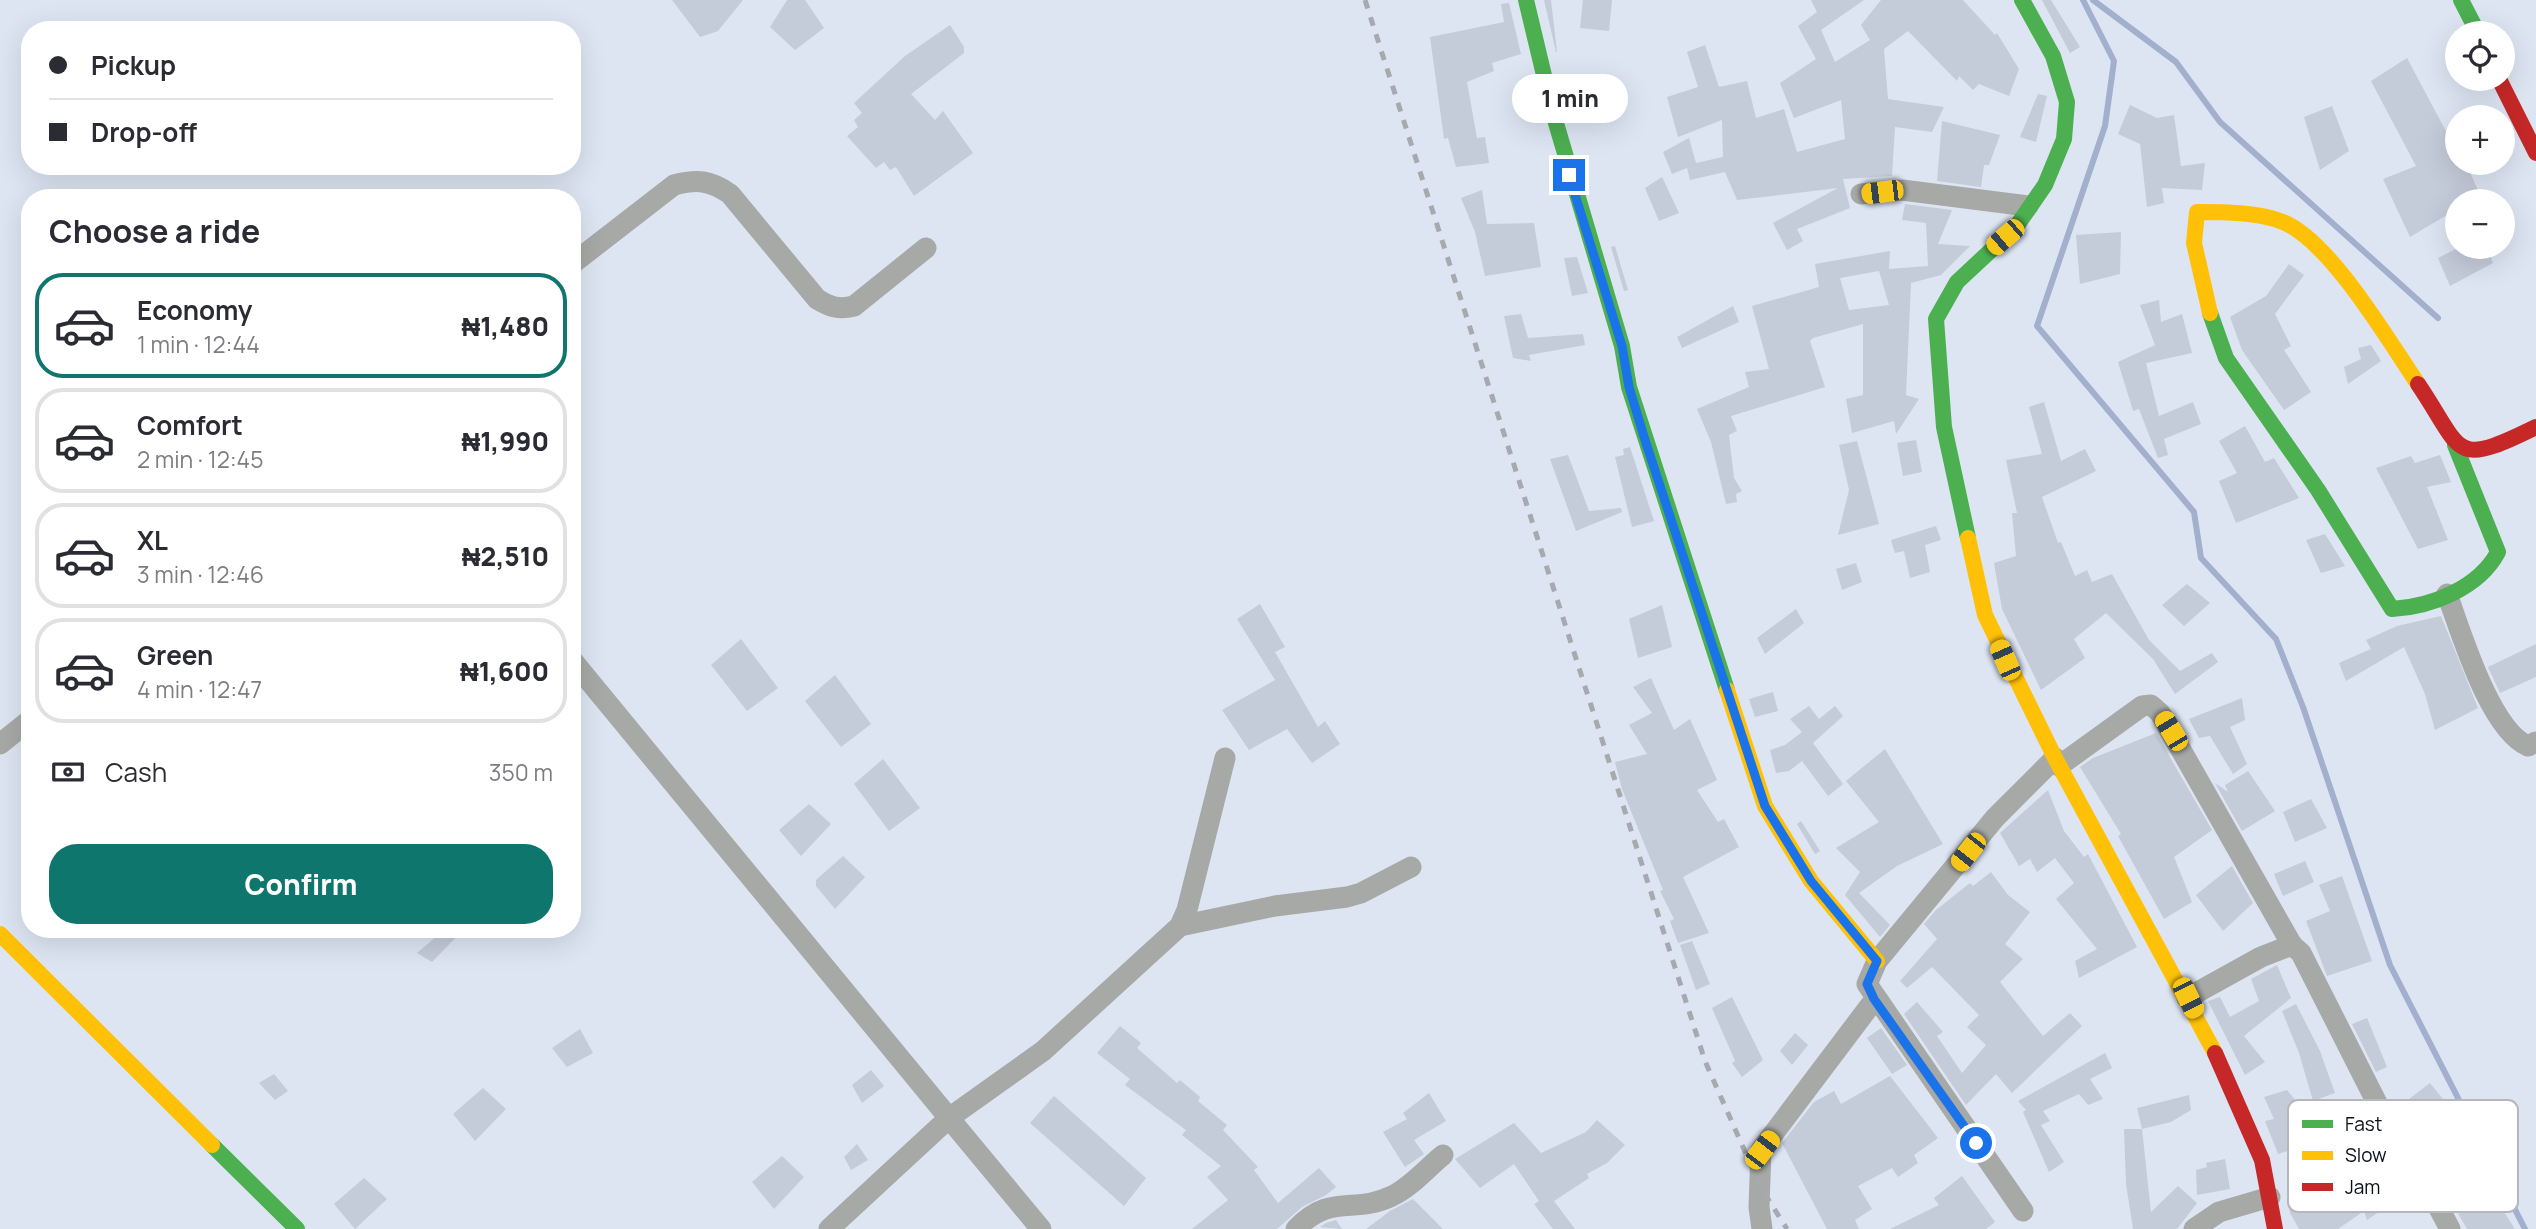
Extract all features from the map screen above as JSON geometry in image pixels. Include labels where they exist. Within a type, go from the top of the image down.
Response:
[{"type":"street","points":[[1526,0],[1562,149],[1622,346],[1633,401],[1765,806],[1811,881],[1877,961]]},
{"type":"street","points":[[2022,0],[2053,56],[2067,102],[2064,139],[2045,185],[2028,206],[2016,228],[1957,282],[1936,319],[1944,427],[1985,615],[2057,762],[2188,998],[2237,1099],[2262,1160],[2274,1229]]},
{"type":"street","points":[[2461,0],[2472,21]]},
{"type":"street","points":[[2506,91],[2533,141]]},
{"type":"street","points":[[581,257],[674,185],[694,180],[715,184],[730,194],[817,299],[830,307],[842,310],[854,306],[926,248]]},
{"type":"street","points":[[1861,194],[1902,190],[2028,206]]},
{"type":"street","points":[[2197,212],[2228,212],[2283,222],[2305,237],[2346,278],[2445,424],[2455,445],[2498,552],[2495,564],[2484,575],[2447,594],[2403,610],[2392,609],[2318,490],[2227,358],[2206,301],[2194,243],[2197,212]]},
{"type":"street","points":[[2455,445],[2467,451],[2484,450],[2536,427]]},
{"type":"street","points":[[2447,594],[2482,689],[2516,741],[2528,746],[2536,742]]},
{"type":"street","points":[[581,671],[1041,1229]]},
{"type":"street","points":[[2023,1211],[1874,999],[1867,984],[1877,961],[1995,818],[2057,762],[2142,706],[2151,705],[2161,713],[2292,945],[2301,953],[2375,1100]]},
{"type":"street","points":[[0,744],[21,727]]},
{"type":"street","points":[[829,1229],[949,1118],[1043,1051],[1180,926],[1187,910],[1226,758]]},
{"type":"street","points":[[1180,926],[1275,906],[1354,895],[1411,867]]},
{"type":"street","points":[[0,934],[297,1229]]},
{"type":"street","points":[[2188,998],[2261,957],[2292,945]]},
{"type":"street","points":[[1762,1229],[1759,1207],[1762,1150],[1874,999]]},
{"type":"street","points":[[1296,1229],[1309,1216],[1330,1205],[1369,1204],[1393,1196],[1443,1155]]},
{"type":"street","points":[[2194,1229],[2219,1212],[2270,1197]]},
{"type":"street","points":[[2441,1212],[2450,1229]]},
{"type":"building","points":[[672,0],[743,0],[718,31],[700,37]]},
{"type":"building","points":[[787,0],[805,0],[824,28],[795,50],[770,27]]},
{"type":"building","points":[[1544,0],[1551,0],[1557,52],[1556,52]]},
{"type":"building","points":[[1583,0],[1612,0],[1609,31],[1580,28]]},
{"type":"building","points":[[1811,0],[1864,0],[1821,30],[1835,62],[1870,40],[1861,25],[1881,0],[1963,0],[1995,35],[1997,33],[2019,69],[2009,96],[1979,84],[1973,90],[1959,76],[1957,81],[1908,31],[1884,49],[1888,99],[1944,107],[1932,132],[1895,127],[1892,176],[1843,179],[1850,208],[1797,229],[1803,241],[1787,250],[1773,223],[1838,188],[1737,200],[1725,172],[1690,180],[1687,168],[1672,174],[1663,152],[1689,138],[1696,163],[1723,157],[1722,120],[1678,137],[1667,97],[1698,87],[1687,52],[1705,45],[1719,87],[1747,81],[1756,118],[1784,109],[1797,152],[1845,139],[1841,100],[1794,118],[1780,83],[1816,59],[1798,26],[1817,12]]},
{"type":"building","points":[[2042,0],[2051,0],[2080,47],[2070,53]]},
{"type":"building","points":[[1509,3],[1521,54],[1492,63],[1494,71],[1467,82],[1477,138],[1485,137],[1489,163],[1456,167],[1448,138],[1444,139],[1430,37],[1504,22],[1501,4]]},
{"type":"building","points":[[950,25],[964,47],[964,53],[911,94],[935,120],[943,111],[973,153],[914,196],[896,167],[890,170],[884,162],[876,168],[847,136],[858,127],[854,120],[862,113],[854,103],[905,56]]},
{"type":"building","points":[[2407,58],[2445,129],[2445,175],[2471,175],[2477,189],[2445,189],[2445,216],[2410,237],[2383,179],[2416,166],[2371,81]]},
{"type":"building","points":[[2038,94],[2047,96],[2036,142],[2020,137]]},
{"type":"building","points":[[2130,105],[2157,118],[2174,115],[2181,166],[2205,163],[2202,190],[2162,188],[2164,203],[2147,207],[2140,144],[2118,134]]},
{"type":"building","points":[[2332,106],[2349,151],[2320,170],[2304,117]]},
{"type":"building","points":[[1942,121],[2000,135],[1989,165],[1984,165],[1981,187],[1937,181]]},
{"type":"building","points":[[1662,177],[1679,213],[1659,221],[1645,188]]},
{"type":"building","points":[[1482,190],[1487,224],[1534,223],[1541,267],[1485,276],[1475,232],[1461,198]]},
{"type":"building","points":[[1905,204],[1952,210],[1938,244],[1970,246],[1941,275],[1911,283],[1906,395],[1919,399],[1896,434],[1894,421],[1852,433],[1846,399],[1863,395],[1863,324],[1813,338],[1810,341],[1825,387],[1731,416],[1737,431],[1729,435],[1734,478],[1742,491],[1736,494],[1737,502],[1726,504],[1711,442],[1697,409],[1749,387],[1745,372],[1769,369],[1752,306],[1819,287],[1815,264],[1890,251],[1889,269],[1928,266],[1926,223],[1902,220]],"holes":[[[1879,271],[1889,305],[1849,310],[1840,278]]]},
{"type":"building","points":[[2121,232],[2120,274],[2080,284],[2076,235]]},
{"type":"building","points":[[1615,246],[1628,290],[1624,291],[1611,247]]},
{"type":"building","points":[[2445,254],[2445,259],[2492,259],[2493,263],[2450,286],[2438,258]]},
{"type":"building","points":[[1577,257],[1588,293],[1572,296],[1564,258]]},
{"type":"building","points":[[2289,264],[2304,275],[2275,314],[2291,346],[2284,350],[2311,392],[2284,410],[2242,350],[2230,317],[2266,296]]},
{"type":"building","points":[[2159,300],[2161,322],[2182,314],[2192,353],[2146,363],[2159,416],[2193,402],[2201,424],[2164,439],[2168,455],[2158,458],[2139,409],[2133,411],[2118,362],[2155,345],[2140,305]]},
{"type":"building","points":[[1733,306],[1739,322],[1682,348],[1677,337]]},
{"type":"building","points":[[1521,314],[1528,338],[1583,334],[1585,345],[1529,355],[1531,361],[1513,358],[1504,316]]},
{"type":"building","points":[[2371,345],[2381,361],[2348,384],[2344,367],[2361,359],[2358,348]]},
{"type":"building","points":[[2044,402],[2061,461],[2085,449],[2096,471],[2042,497],[2058,543],[2061,542],[2075,576],[2087,570],[2092,582],[2112,574],[2149,640],[2180,671],[2212,653],[2218,662],[2175,694],[2153,659],[2106,613],[2074,639],[2085,658],[2041,690],[2002,609],[1994,563],[2016,556],[2012,513],[2017,513],[2006,460],[2042,454],[2029,407]]},
{"type":"building","points":[[2245,426],[2265,462],[2274,458],[2299,498],[2236,523],[2219,481],[2237,473],[2219,441]]},
{"type":"building","points":[[1916,440],[1922,472],[1903,476],[1897,443]]},
{"type":"building","points":[[1857,441],[1879,524],[1838,535],[1849,490],[1839,445]]},
{"type":"building","points":[[1630,447],[1654,521],[1632,527],[1615,457],[1624,455],[1623,449]]},
{"type":"building","points":[[1568,455],[1589,511],[1621,508],[1622,512],[1576,531],[1550,459]]},
{"type":"building","points":[[2440,455],[2451,482],[2427,487],[2448,540],[2418,549],[2376,468],[2411,456],[2415,463]]},
{"type":"building","points":[[1936,526],[1941,540],[1925,545],[1930,572],[1910,578],[1904,551],[1895,553],[1891,540]]},
{"type":"building","points":[[2325,534],[2345,566],[2321,573],[2306,540]]},
{"type":"building","points":[[1856,563],[1862,582],[1842,590],[1836,569]]},
{"type":"building","points":[[2187,584],[2210,603],[2184,626],[2162,605]]},
{"type":"building","points":[[1260,604],[1285,647],[1275,652],[1318,727],[1325,721],[1340,744],[1312,763],[1287,729],[1249,750],[1222,710],[1275,680],[1237,619]]},
{"type":"building","points":[[1662,605],[1672,647],[1638,658],[1629,619]]},
{"type":"building","points":[[1796,609],[1804,623],[1765,654],[1757,638]]},
{"type":"building","points":[[2441,616],[2478,708],[2435,730],[2425,694],[2404,647],[2346,681],[2339,663],[2371,649],[2366,640],[2397,626]]},
{"type":"building","points":[[741,639],[778,688],[747,711],[711,665]]},
{"type":"building","points":[[2536,644],[2536,677],[2500,693],[2488,667]]},
{"type":"building","points":[[835,675],[871,724],[841,747],[805,701]]},
{"type":"building","points":[[1651,678],[1674,730],[1690,719],[1717,780],[1697,790],[1718,822],[1724,819],[1739,847],[1683,877],[1709,933],[1678,943],[1670,921],[1674,919],[1660,891],[1663,890],[1622,789],[1615,762],[1647,754],[1629,725],[1652,713],[1633,687]]},
{"type":"building","points":[[1773,692],[1778,711],[1755,717],[1749,699]]},
{"type":"building","points":[[2242,698],[2245,720],[2230,727],[2247,764],[2233,774],[2210,736],[2199,738],[2189,719]]},
{"type":"building","points":[[1809,706],[1819,719],[1835,706],[1843,716],[1813,743],[1843,784],[1828,796],[1802,761],[1789,771],[1776,773],[1770,750],[1785,745],[1802,732],[1790,719]]},
{"type":"building","points":[[2156,733],[2212,830],[2174,857],[2192,902],[2164,919],[2118,836],[2121,834],[2080,767],[2093,758]]},
{"type":"building","points":[[1885,749],[1943,844],[1897,866],[1859,893],[1890,925],[1880,937],[1845,895],[1860,872],[1836,848],[1879,822],[1846,781]]},
{"type":"building","points":[[883,759],[920,808],[889,831],[854,784]]},
{"type":"building","points":[[2248,771],[2275,811],[2242,831],[2215,783],[2228,792],[2225,785]]},
{"type":"building","points":[[2048,790],[2064,831],[2084,857],[2088,854],[2137,947],[2079,978],[2075,961],[2097,949],[2056,899],[2074,883],[2055,858],[2037,872],[2030,859],[2019,866],[2000,833]]},
{"type":"building","points":[[2311,799],[2327,828],[2295,842],[2283,812]]},
{"type":"building","points":[[809,804],[831,824],[801,856],[779,830]]},
{"type":"building","points":[[1801,821],[1820,851],[1815,854],[1797,824]]},
{"type":"building","points":[[843,856],[865,877],[835,909],[816,886],[816,880]]},
{"type":"building","points":[[2305,861],[2314,882],[2283,896],[2274,874]]},
{"type":"building","points":[[2232,866],[2253,903],[2223,931],[2196,895]]},
{"type":"building","points":[[1991,872],[2008,895],[2030,912],[2005,944],[2023,959],[2000,982],[2043,1036],[2070,1013],[2082,1026],[2012,1093],[1996,1074],[1966,1105],[1904,1014],[1917,1002],[1943,1032],[1937,1036],[1962,1073],[1986,1045],[1967,1027],[1979,1015],[1932,967],[1907,988],[1900,981],[1937,939],[1924,924],[1936,910],[1970,883],[1973,886]]},
{"type":"building","points":[[2342,876],[2372,961],[2327,976],[2306,921],[2330,911],[2319,885]]},
{"type":"building","points":[[434,938],[455,938],[432,962],[417,953]]},
{"type":"building","points":[[1692,941],[1710,984],[1696,990],[1680,945]]},
{"type":"building","points":[[2277,965],[2291,998],[2244,1036],[2265,1062],[2245,1075],[2208,1001],[2220,997],[2230,1017],[2259,1001],[2251,979]]},
{"type":"building","points":[[1732,997],[1763,1060],[1742,1077],[1732,1063],[1735,1061],[1712,1008]]},
{"type":"building","points":[[2296,1004],[2320,1051],[2335,1093],[2313,1100],[2299,1053],[2282,1011]]},
{"type":"building","points":[[2367,1018],[2387,1067],[2376,1072],[2352,1024]]},
{"type":"building","points":[[1120,1026],[1141,1043],[1137,1048],[1177,1083],[1180,1080],[1200,1097],[1198,1101],[1227,1125],[1223,1130],[1258,1167],[1254,1170],[1278,1203],[1319,1168],[1336,1187],[1302,1207],[1277,1229],[1192,1229],[1228,1200],[1207,1177],[1221,1166],[1182,1135],[1186,1130],[1125,1085],[1130,1079],[1097,1053]]},
{"type":"building","points":[[1881,1028],[1907,1065],[1892,1074],[1867,1038]]},
{"type":"building","points":[[580,1029],[593,1053],[567,1067],[552,1048]]},
{"type":"building","points":[[1795,1033],[1808,1045],[1792,1065],[1780,1051]]},
{"type":"building","points":[[2105,1053],[2112,1068],[2090,1079],[2103,1099],[2088,1105],[2079,1094],[2043,1111],[2050,1121],[2041,1125],[2064,1162],[2049,1172],[2023,1112],[2026,1110],[2018,1101]]},
{"type":"building","points":[[871,1070],[884,1086],[862,1103],[852,1085]]},
{"type":"building","points":[[274,1074],[288,1091],[275,1100],[259,1083]]},
{"type":"building","points":[[1890,1076],[1938,1138],[1914,1155],[1918,1163],[1898,1177],[1892,1168],[1858,1186],[1872,1209],[1855,1220],[1859,1229],[1827,1229],[1782,1143],[1814,1102],[1834,1091],[1841,1104]]},
{"type":"building","points":[[2430,1083],[2444,1100],[2408,1100]]},
{"type":"building","points":[[483,1088],[506,1109],[475,1141],[453,1114]]},
{"type":"building","points":[[2287,1090],[2295,1100],[2288,1100],[2288,1151],[2278,1154],[2265,1121],[2274,1119],[2264,1097]]},
{"type":"building","points":[[1429,1093],[1446,1121],[1414,1140],[1424,1154],[1405,1167],[1383,1132],[1407,1119],[1403,1113]]},
{"type":"building","points":[[2189,1095],[2191,1110],[2171,1122],[2142,1129],[2137,1108]]},
{"type":"building","points":[[1054,1096],[1146,1178],[1124,1206],[1030,1123]]},
{"type":"building","points":[[1597,1120],[1625,1145],[1607,1163],[1587,1174],[1589,1178],[1554,1201],[1575,1229],[1553,1229],[1534,1204],[1539,1201],[1514,1164],[1480,1188],[1455,1159],[1514,1123],[1541,1153],[1586,1132]]},
{"type":"building","points":[[2124,1129],[2142,1129],[2151,1212],[2178,1186],[2197,1203],[2177,1229],[2133,1229],[2126,1184]]},
{"type":"building","points":[[857,1144],[868,1160],[851,1170],[844,1157]]},
{"type":"building","points":[[782,1156],[804,1177],[774,1209],[752,1182]]},
{"type":"building","points":[[2225,1159],[2230,1189],[2197,1195],[2196,1170],[2207,1167],[2206,1163]]},
{"type":"building","points":[[1962,1176],[1995,1222],[1986,1229],[1890,1229],[1939,1205],[1934,1198]]},
{"type":"building","points":[[364,1178],[387,1199],[355,1229],[334,1204]]},
{"type":"building","points":[[1413,1199],[1443,1229],[1366,1229],[1390,1211]]},
{"type":"building","points":[[2363,1212],[2338,1229],[2299,1229],[2290,1213]]},
{"type":"building","points":[[2364,1212],[2379,1212],[2367,1220]]},
{"type":"building","points":[[2457,1212],[2504,1212],[2515,1229],[2467,1229]]},
{"type":"building","points":[[1336,1220],[1342,1229],[1320,1227],[1326,1223]]},
{"type":"waterway","points":[[2083,0],[2114,61],[2105,126],[2037,326],[2194,512],[2201,558],[2276,639],[2303,707],[2390,965],[2459,1100]]},
{"type":"waterway","points":[[2093,0],[2176,62],[2220,122],[2438,318]]},
{"type":"waterway","points":[[2516,1212],[2525,1229]]},
{"type":"railway","points":[[1365,0],[1705,1061],[1761,1188],[1787,1229]]},
{"type":"traffic: fast","points":[[1526,0],[1553,113],[1622,346],[1629,387],[1727,690]]},
{"type":"traffic: fast","points":[[1968,538],[1944,427],[1936,319],[1957,282],[2016,227],[2045,185],[2064,139],[2067,102],[2053,56],[2022,0]]},
{"type":"traffic: fast","points":[[2461,0],[2472,21]]},
{"type":"traffic: fast","points":[[2210,313],[2226,358],[2318,490],[2392,609],[2438,600],[2452,593],[2479,576],[2498,552],[2455,445]]},
{"type":"traffic: fast","points":[[212,1145],[297,1229]]},
{"type":"traffic: slow","points":[[2210,313],[2194,243],[2197,212],[2252,214],[2283,222],[2301,233],[2339,270],[2418,384]]},
{"type":"traffic: slow","points":[[1968,538],[1985,615],[2055,758],[2215,1053]]},
{"type":"traffic: slow","points":[[1727,690],[1765,806],[1811,881],[1877,961]]},
{"type":"traffic: slow","points":[[0,934],[212,1145]]},
{"type":"traffic: jam","points":[[2505,91],[2536,153]]},
{"type":"traffic: jam","points":[[2418,384],[2453,439],[2462,447],[2473,450],[2488,448],[2536,427]]},
{"type":"traffic: jam","points":[[2215,1053],[2262,1160],[2275,1229]]},
{"type":"route","points":[[1569,175],[1622,346],[1629,387],[1645,440],[1765,806],[1811,881],[1877,961],[1867,984],[1874,999],[1976,1143]]}]
